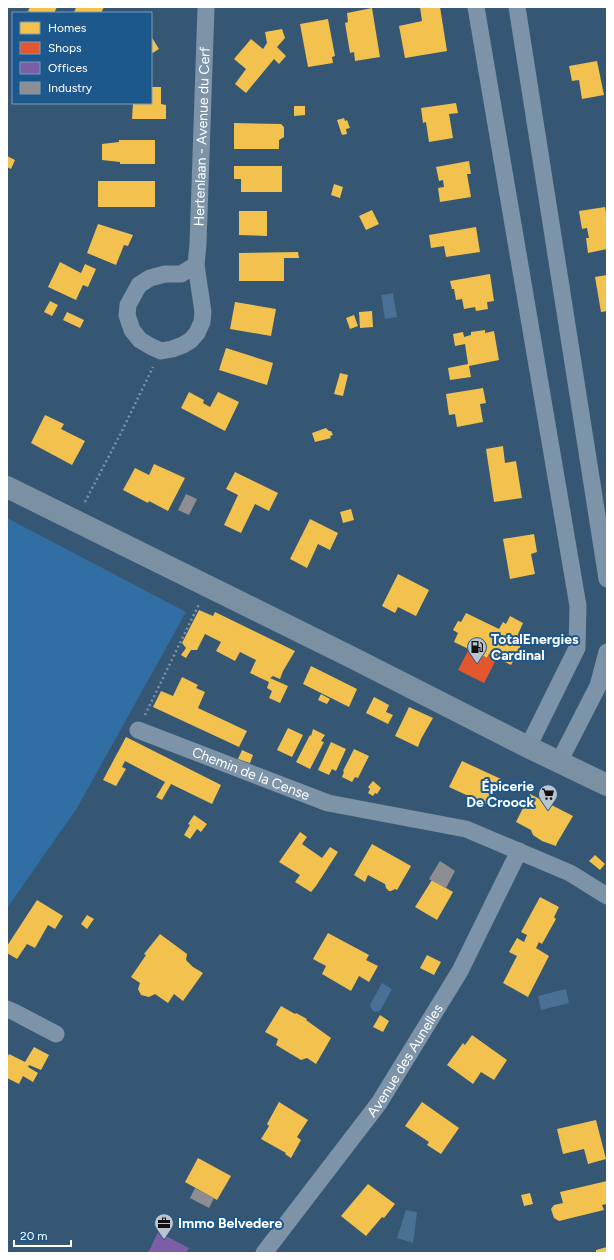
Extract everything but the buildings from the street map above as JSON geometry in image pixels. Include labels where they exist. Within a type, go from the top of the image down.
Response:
[{"type":"main road","points":[[7,487],[353,658],[607,786]]},
{"type":"street","name":"Hertenlaan - Avenue du Cerf","points":[[161,351],[191,340],[197,333],[202,322],[203,312],[196,265],[207,7]]},
{"type":"street","points":[[476,7],[578,606],[577,648],[528,747]]},
{"type":"street","points":[[517,7],[607,579]]},
{"type":"street","points":[[161,351],[152,348],[140,340],[132,330],[127,315],[128,305],[139,285],[150,278],[165,274],[181,274],[196,265]]},
{"type":"street","points":[[559,762],[598,686],[607,652]]},
{"type":"street","name":"Chemin de la Cense","points":[[138,730],[328,803],[466,829],[570,873],[607,896]]},
{"type":"street","name":"Avenue des Aunelles","points":[[264,1253],[379,1103],[460,971],[519,851]]},
{"type":"street","points":[[7,1009],[56,1034]]},
{"type":"path","points":[[85,526],[88,515],[82,508],[122,433],[161,351]]},
{"type":"path","points":[[138,730],[208,586]]},
{"type":"shaded area","points":[[393,293],[397,317],[385,319],[381,295]]},
{"type":"shaded area","points":[[7,518],[186,612],[77,808],[7,908]]},
{"type":"shaded area","points":[[382,983],[392,989],[380,1011],[375,1012],[372,1010],[370,1005]]},
{"type":"shaded area","points":[[566,989],[569,1003],[541,1010],[538,996]]},
{"type":"shaded area","points":[[406,1210],[417,1212],[413,1243],[397,1238]]},
{"type":"place","name":"TotalEnergies Cardinal","points":[[477,664]]},
{"type":"place","name":"Épicerie De Croock","points":[[548,811]]},
{"type":"place","name":"Immo Belvedere","points":[[164,1240]]}]
